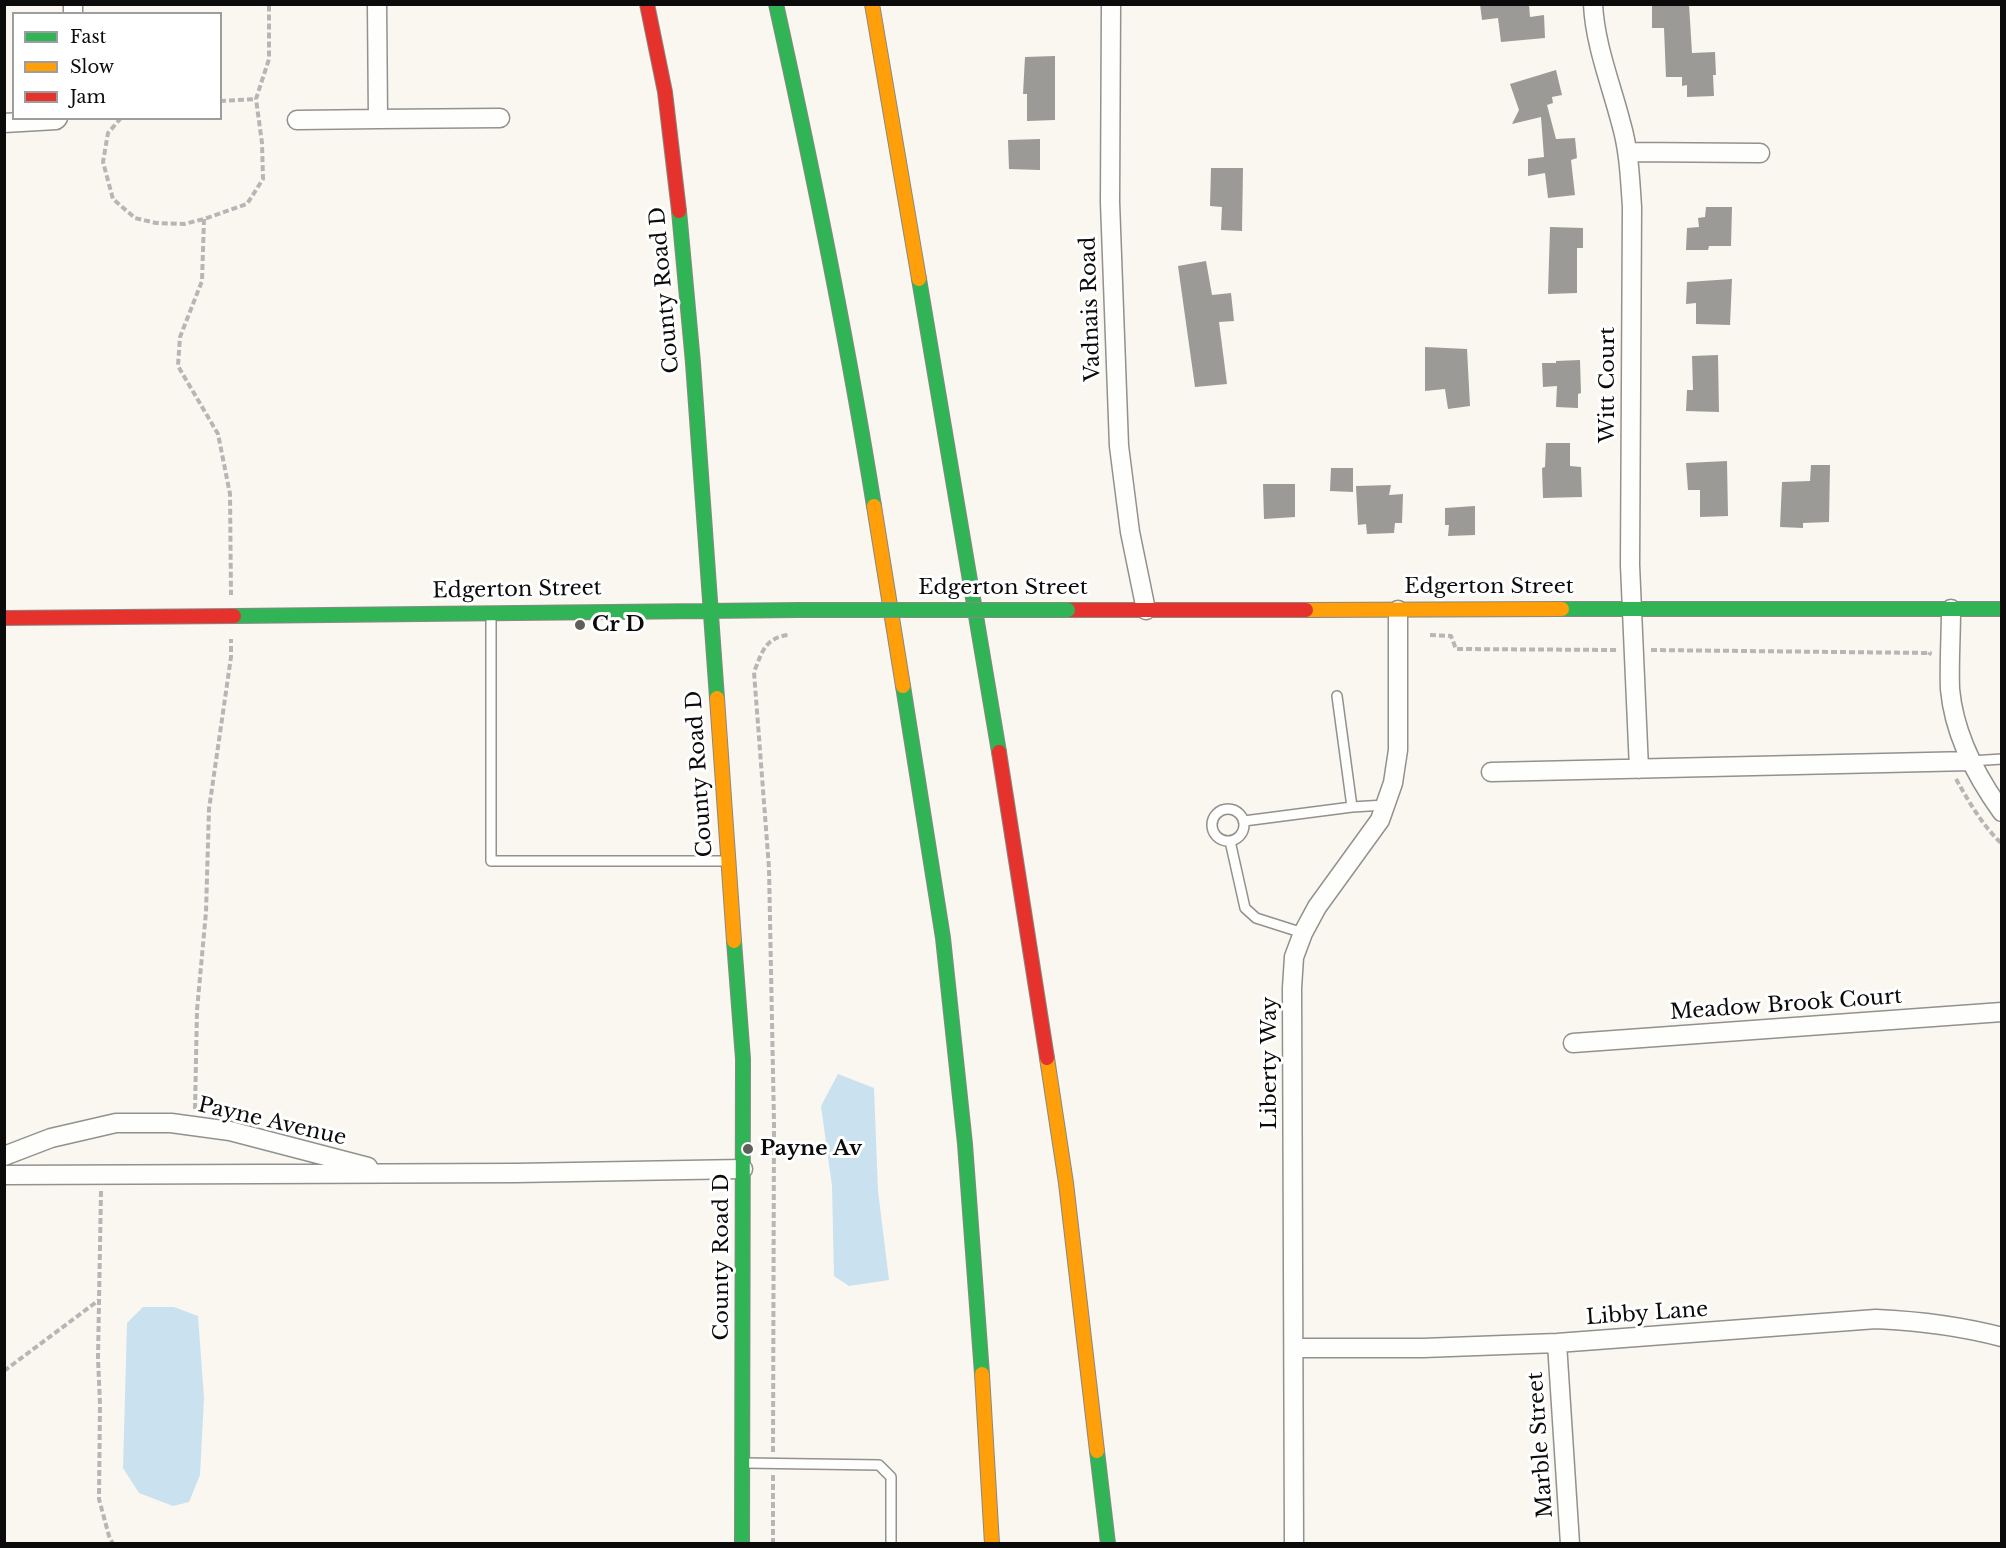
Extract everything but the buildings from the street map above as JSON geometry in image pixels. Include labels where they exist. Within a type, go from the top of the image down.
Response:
[{"type":"main road","name":"County Road D","points":[[647,4],[665,93],[693,363],[743,1059],[742,1544]]},
{"type":"main road","points":[[776,4],[818,197],[868,468],[943,938],[965,1144],[993,1544]]},
{"type":"main road","points":[[782,4],[786,45]]},
{"type":"main road","points":[[872,4],[1018,863],[1066,1183],[1108,1544]]},
{"type":"main road","name":"Edgerton Street","points":[[4,618],[712,610],[2001,609]]},
{"type":"main road","points":[[1066,1183],[1081,1427]]},
{"type":"street","points":[[377,4],[378,119]]},
{"type":"street","name":"Vadnais Road","points":[[1111,4],[1110,202],[1119,446],[1130,532],[1146,610]]},
{"type":"street","name":"Witt Court","points":[[1593,4],[1600,51],[1628,152],[1632,207],[1631,609],[1639,769]]},
{"type":"street","points":[[297,120],[500,118]]},
{"type":"street","points":[[4,123],[56,120]]},
{"type":"street","points":[[1628,152],[1760,153]]},
{"type":"street","points":[[1951,609],[1950,690],[1961,740],[2001,812]]},
{"type":"street","name":"Liberty Way","points":[[1294,1544],[1292,988],[1294,957],[1303,933],[1317,907],[1380,820],[1393,783],[1398,750],[1398,610]]},
{"type":"street","points":[[1491,772],[1971,761]]},
{"type":"street","name":"Meadow Brook Court","points":[[1573,1043],[2001,1012]]},
{"type":"street","name":"Payne Avenue","points":[[4,1156],[51,1138],[116,1124],[171,1124],[230,1131],[390,1174]]},
{"type":"street","name":"Payne Avenue","points":[[4,1175],[390,1174],[743,1169]]},
{"type":"street","name":"Libby Lane","points":[[1294,1348],[1423,1348],[1557,1343],[1876,1319],[1965,1328],[2001,1337]]},
{"type":"street","name":"Marble Street","points":[[1557,1343],[1570,1544]]},
{"type":"lane","points":[[491,613],[492,861],[727,861]]},
{"type":"lane","points":[[1336,696],[1352,807]]},
{"type":"lane","points":[[1971,761],[2001,759]]},
{"type":"lane","points":[[1244,821],[1385,805]]},
{"type":"lane","points":[[1229,808],[1238,812],[1244,821],[1240,836],[1230,841],[1219,838],[1212,824],[1219,811],[1229,808]]},
{"type":"lane","points":[[1230,841],[1245,908],[1256,918],[1303,933]]},
{"type":"lane","points":[[742,1463],[879,1465],[891,1477],[891,1544]]},
{"type":"path","points":[[118,120],[108,133],[103,162],[113,199],[135,218],[156,223],[184,224],[247,204],[263,179],[262,143],[256,99],[269,59],[269,4]]},
{"type":"path","points":[[222,101],[256,99]]},
{"type":"path","points":[[204,219],[202,281],[180,337],[178,366],[218,434],[230,494],[231,599]]},
{"type":"path","points":[[195,1113],[197,1010],[206,912],[209,809],[231,657],[231,634]]},
{"type":"path","points":[[773,1544],[774,1124],[770,879],[754,672],[764,647],[778,636],[795,634]]},
{"type":"path","points":[[1398,635],[1451,636],[1456,649],[1930,653],[1929,664]]},
{"type":"path","points":[[1949,762],[1972,808],[2001,844]]},
{"type":"path","points":[[101,1175],[99,1499],[113,1544]]},
{"type":"path","points":[[4,1371],[99,1300]]},
{"type":"water","points":[[838,1074],[874,1088],[878,1191],[889,1280],[849,1286],[834,1276],[832,1186],[821,1106]]},
{"type":"water","points":[[143,1307],[174,1307],[198,1316],[204,1398],[200,1475],[189,1502],[173,1506],[139,1493],[123,1468],[127,1323]]},
{"type":"traffic: fast","points":[[776,4],[829,255],[874,506]]},
{"type":"traffic: fast","points":[[679,211],[693,363],[717,698]]},
{"type":"traffic: fast","points":[[919,279],[999,752]]},
{"type":"traffic: fast","points":[[1562,609],[2002,609]]},
{"type":"traffic: fast","points":[[234,616],[799,610]]},
{"type":"traffic: fast","points":[[799,610],[1068,610]]},
{"type":"traffic: fast","points":[[903,686],[943,938],[965,1144],[982,1374]]},
{"type":"traffic: fast","points":[[734,941],[743,1059],[742,1544]]},
{"type":"traffic: fast","points":[[1097,1451],[1108,1544]]},
{"type":"traffic: slow","points":[[872,4],[919,279]]},
{"type":"traffic: slow","points":[[874,506],[903,686]]},
{"type":"traffic: slow","points":[[1306,610],[1562,609]]},
{"type":"traffic: slow","points":[[717,698],[734,941]]},
{"type":"traffic: slow","points":[[1047,1058],[1066,1183],[1097,1451]]},
{"type":"traffic: slow","points":[[982,1374],[992,1544]]},
{"type":"traffic: jam","points":[[647,4],[665,92],[679,211]]},
{"type":"traffic: jam","points":[[1068,610],[1306,610]]},
{"type":"traffic: jam","points":[[4,618],[234,616]]},
{"type":"traffic: jam","points":[[999,752],[1047,1058]]},
{"type":"place","name":"Cr D","points":[[580,625]]},
{"type":"place","name":"Payne Av","points":[[748,1149]]}]
